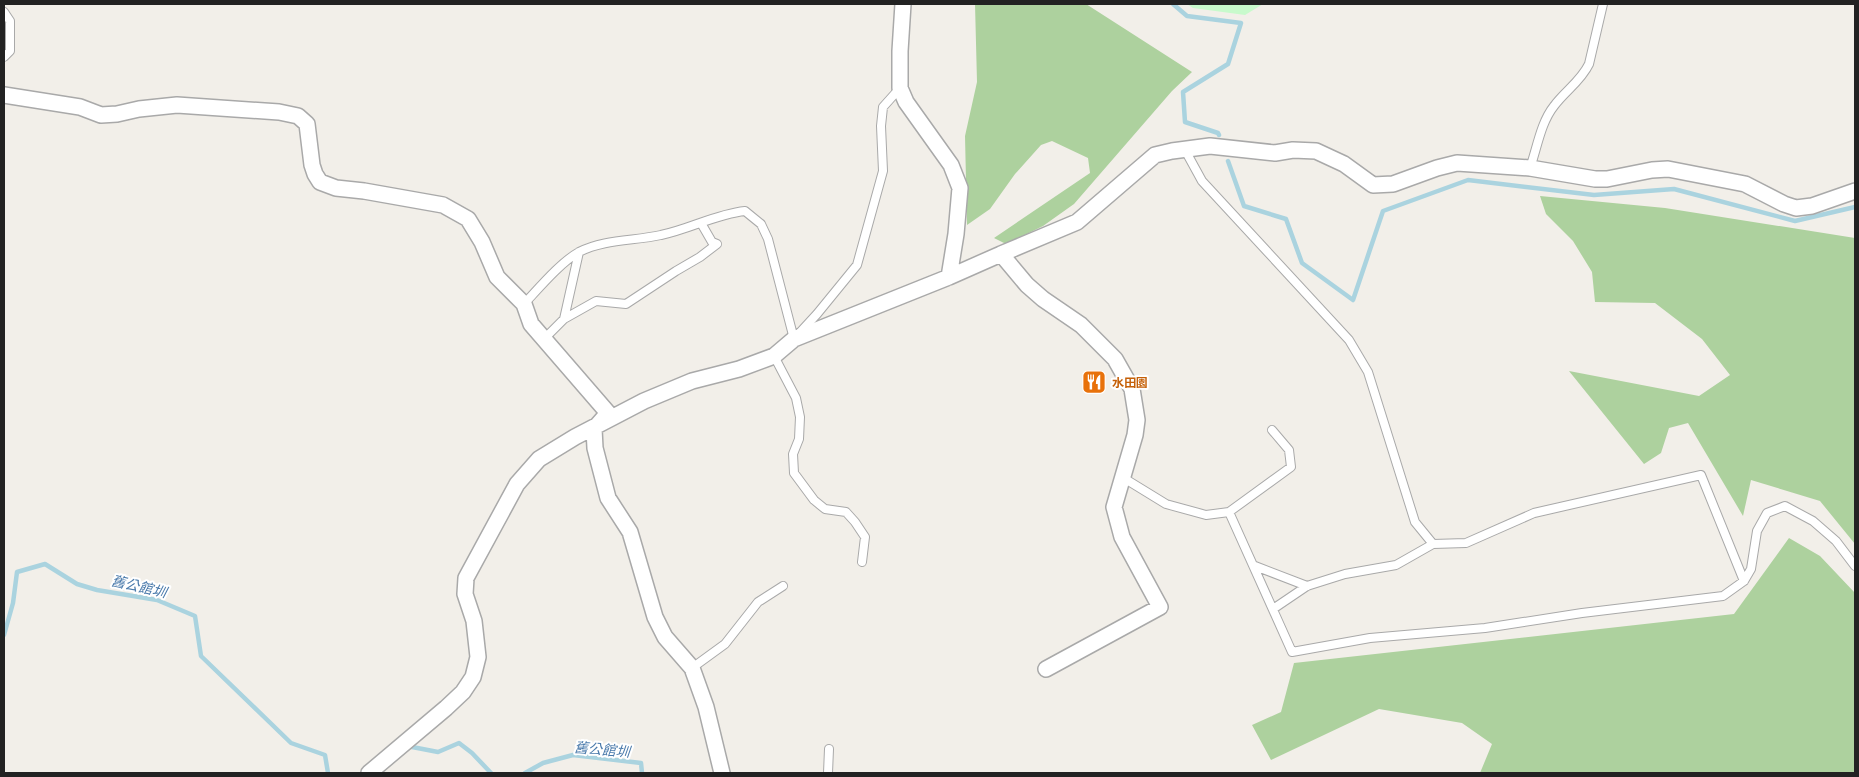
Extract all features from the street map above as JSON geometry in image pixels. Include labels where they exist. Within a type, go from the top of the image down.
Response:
[{"type":"street","points":[[903,4],[900,88],[906,102],[952,166],[960,188],[956,234],[949,277]]},
{"type":"street","points":[[4,95],[80,108],[101,115],[177,105],[279,112],[298,116],[307,124],[312,165],[320,182],[336,188],[443,205],[468,219],[482,242],[497,277],[524,304],[531,324],[608,413],[594,429],[595,448],[608,498],[630,532],[655,617],[665,637],[692,668],[706,707],[722,773]]},
{"type":"street","points":[[369,773],[446,708],[463,692],[473,677],[478,657],[474,621],[465,594],[466,578],[517,484],[538,459],[575,437],[594,429],[644,401],[692,381],[740,369],[774,356],[794,339],[949,277],[1077,222],[1155,155],[1210,146],[1275,153],[1294,150],[1316,151],[1344,164],[1373,186],[1393,184],[1456,163],[1530,168],[1595,179],[1607,179],[1652,170],[1668,169],[1745,184],[1796,208],[1812,206],[1855,191]]},
{"type":"street","points":[[1001,254],[1027,285],[1044,300],[1081,325],[1115,359],[1132,389],[1136,420],[1135,435],[1114,507],[1122,537],[1160,607],[1046,669]]},
{"type":"lane","points":[[1530,168],[1547,116],[1585,73],[1589,64],[1603,4]]},
{"type":"lane","points":[[4,12],[10,22],[10,51],[4,57]]},
{"type":"lane","points":[[794,339],[857,265],[883,171],[881,126],[883,107],[900,88]]},
{"type":"lane","points":[[1185,150],[1202,181],[1349,340],[1368,372],[1415,522],[1433,544]]},
{"type":"lane","points":[[524,304],[559,268],[579,252],[603,244],[662,235],[732,212],[745,211],[761,224],[768,239],[794,339]]},
{"type":"lane","points":[[544,339],[564,319],[596,301],[626,304],[676,270],[700,257],[717,244],[712,242],[702,223]]},
{"type":"lane","points":[[564,319],[579,252]]},
{"type":"lane","points":[[774,356],[796,398],[800,417],[799,439],[793,454],[794,473],[814,500],[825,509],[846,512],[855,522],[864,537],[862,562]]},
{"type":"lane","points":[[1122,477],[1166,504],[1206,515],[1230,512],[1292,467],[1289,450],[1272,430]]},
{"type":"lane","points":[[1273,609],[1306,586],[1345,574],[1396,565],[1433,544],[1466,543],[1534,513],[1700,475],[1744,581]]},
{"type":"lane","points":[[1230,512],[1292,652],[1370,638],[1485,628],[1582,612],[1723,596],[1744,581],[1751,569],[1757,532],[1767,513],[1785,506],[1814,521],[1836,541],[1855,566]]},
{"type":"lane","points":[[1254,566],[1306,586]]},
{"type":"lane","points":[[692,668],[725,644],[758,602],[784,586]]},
{"type":"lane","points":[[828,773],[829,749]]},
{"type":"green space","points":[[975,4],[1086,4],[1192,72],[1172,91],[1074,204],[1043,226],[1006,244],[994,238],[1090,173],[1088,158],[1052,141],[1041,145],[1015,174],[990,209],[967,225],[965,136],[977,82]]},
{"type":"green space","points":[[1187,4],[1263,4],[1245,15],[1193,8]]},
{"type":"green space","points":[[1540,196],[1665,208],[1855,238],[1855,544],[1820,501],[1751,480],[1743,516],[1688,423],[1669,428],[1661,453],[1644,464],[1569,371],[1699,396],[1730,375],[1702,339],[1655,303],[1595,302],[1592,272],[1573,241],[1546,214]]},
{"type":"green space","points":[[1789,538],[1820,556],[1855,593],[1855,773],[1480,773],[1492,744],[1462,723],[1379,709],[1271,760],[1252,725],[1281,712],[1294,663],[1734,614]]},
{"type":"waterway","points":[[1173,4],[1187,16],[1241,23],[1228,64],[1183,92],[1185,122],[1218,133],[1219,135]]},
{"type":"waterway","points":[[1228,161],[1244,206],[1286,219],[1302,263],[1353,300],[1383,211],[1468,180],[1594,195],[1674,189],[1795,221],[1855,207]]},
{"type":"waterway","name":"舊公館圳","points":[[4,635],[13,603],[17,572],[45,564],[77,584],[97,590],[157,600],[195,616],[201,656],[291,743],[325,755],[328,773]]},
{"type":"waterway","name":"舊公館圳","points":[[407,746],[438,752],[459,743],[472,753],[491,773]]},
{"type":"waterway","name":"舊公館圳","points":[[525,773],[543,763],[573,755],[641,763],[642,773]]},
{"type":"place","name":"水田園","points":[[1094,382]]}]
